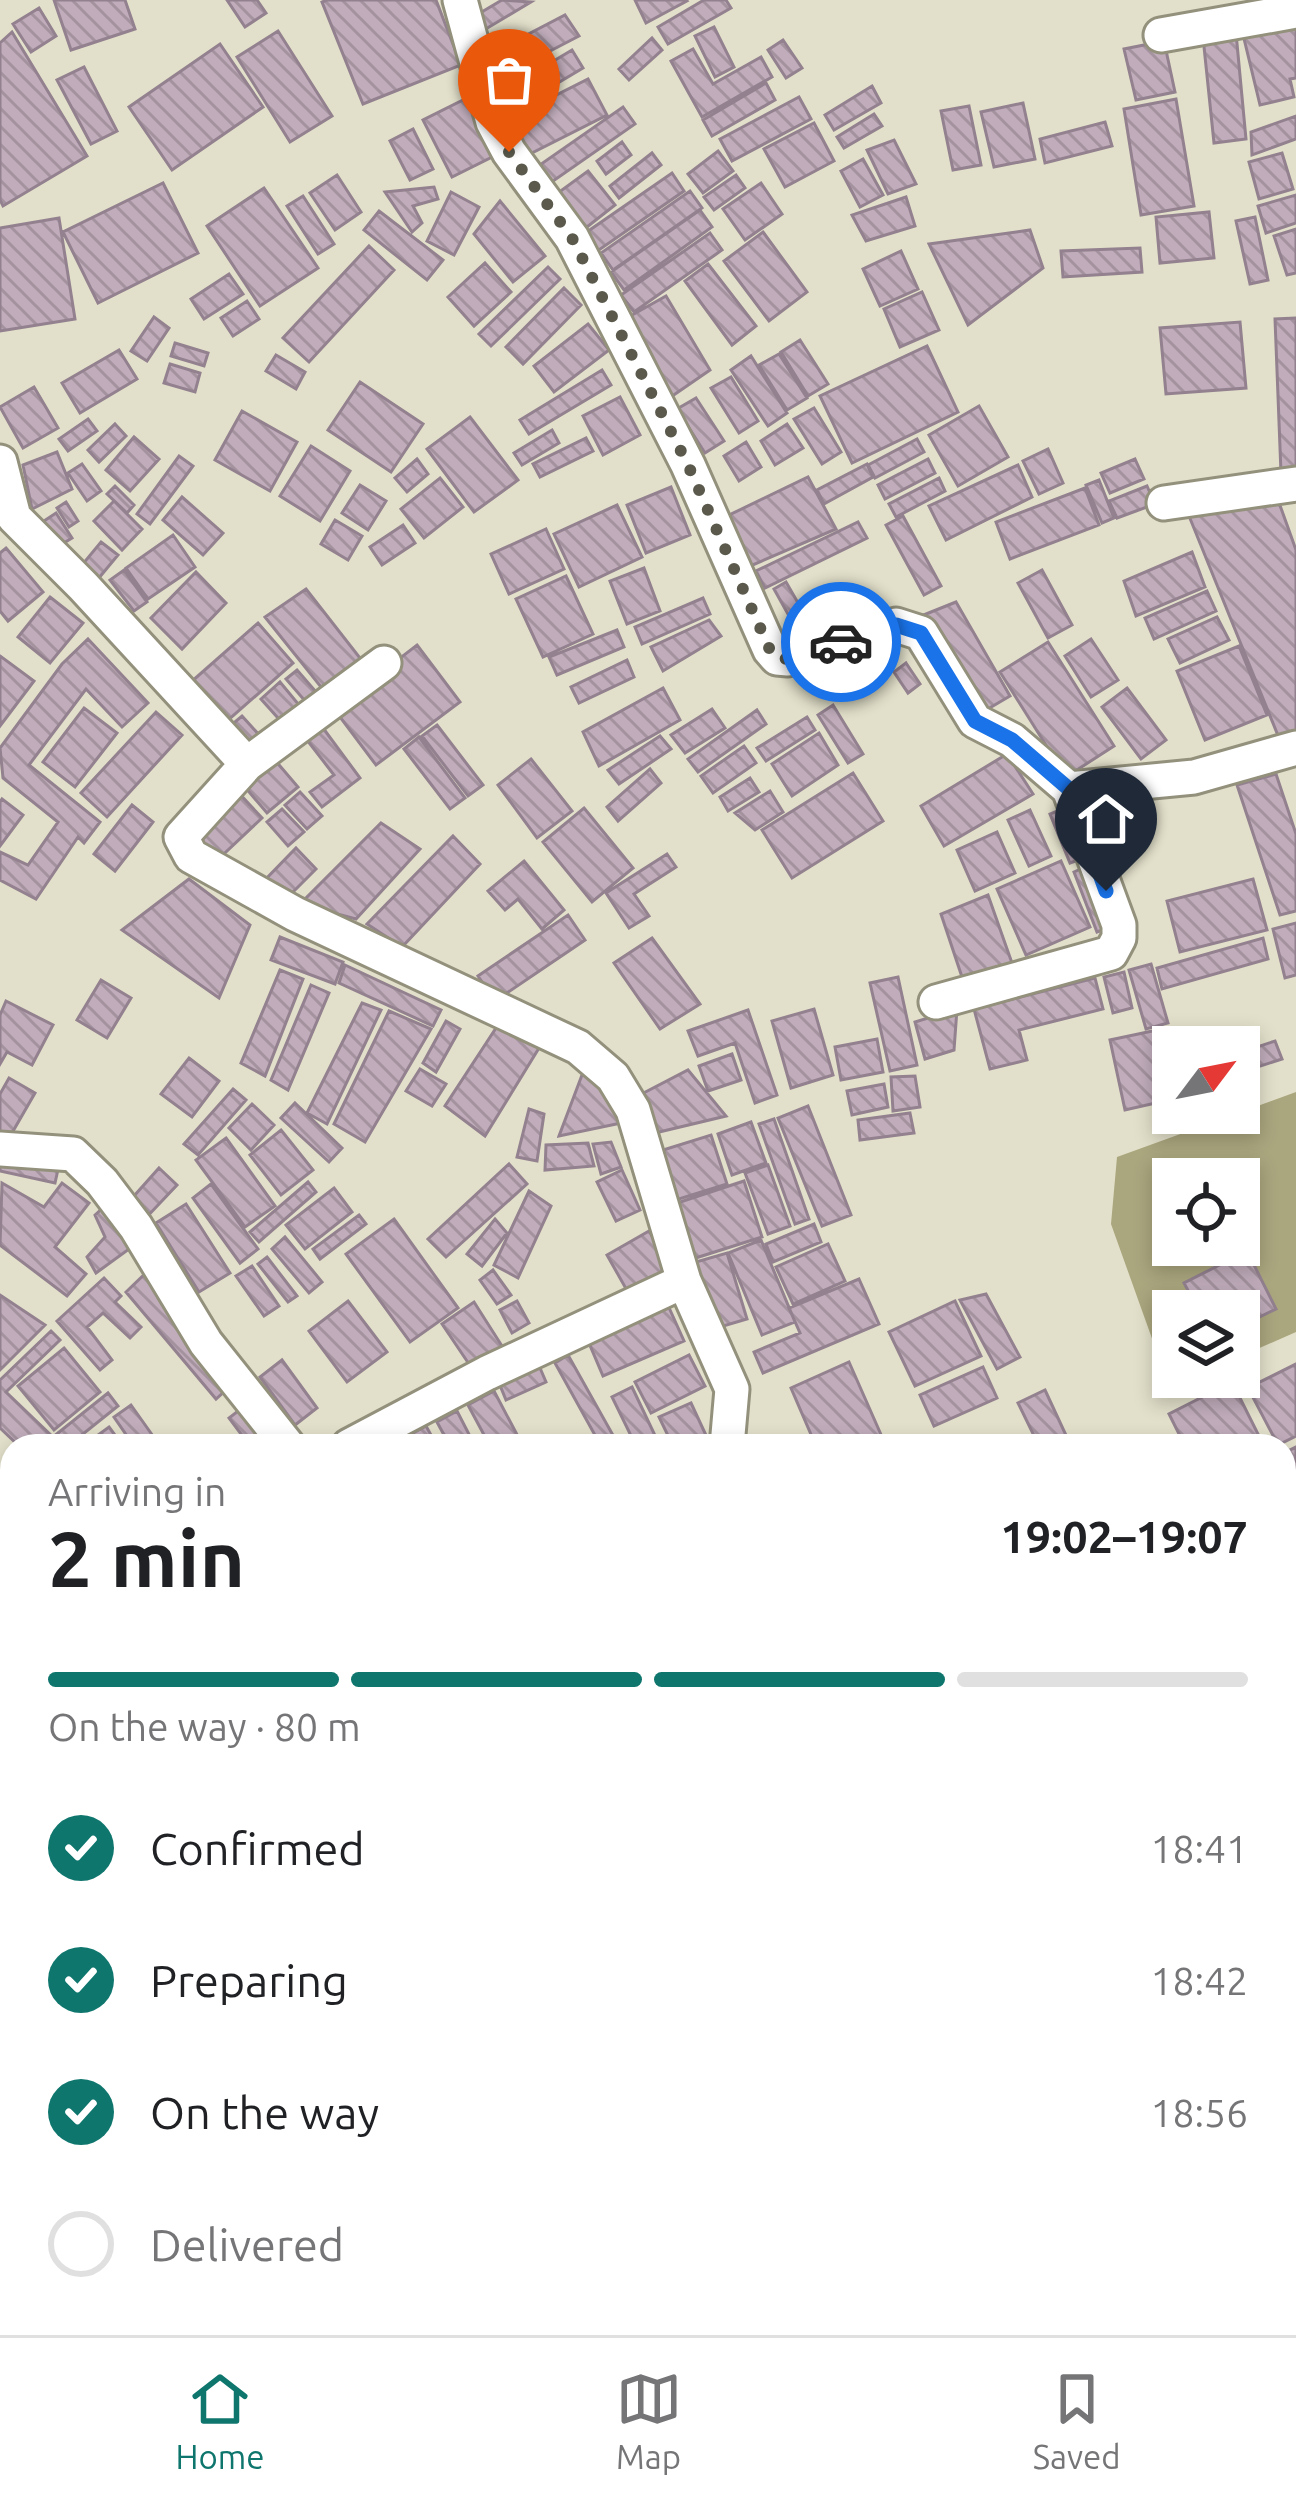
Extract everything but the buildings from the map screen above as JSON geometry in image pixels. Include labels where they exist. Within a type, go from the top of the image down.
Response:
[{"type":"street","points":[[460,0],[493,122],[509,152],[572,238],[688,465],[770,650],[777,658],[788,659],[896,625],[921,633],[975,721],[1012,740],[1069,789],[1119,925],[1111,953],[936,1002]]},
{"type":"street","points":[[1161,35],[1296,11]]},
{"type":"street","points":[[0,462],[14,517],[247,764]]},
{"type":"street","points":[[1164,503],[1296,484]]},
{"type":"street","points":[[384,664],[247,764],[182,837],[190,856],[295,914],[578,1047],[613,1077],[632,1110],[684,1281],[732,1389],[728,1434]]},
{"type":"street","points":[[1069,789],[1194,777],[1296,748]]},
{"type":"street","points":[[0,1149],[74,1154],[102,1182],[159,1260],[206,1343],[278,1434]]},
{"type":"street","points":[[372,1434],[487,1373],[684,1281]]},
{"type":"shaded area","points":[[1296,1092],[1296,1332],[1260,1348],[1260,1290],[1152,1290],[1152,1339],[1111,1224],[1117,1157],[1180,1134],[1260,1134],[1260,1105]]},
{"type":"way so far","points":[[509,152],[572,238],[688,465],[770,650],[777,658],[788,659],[841,642]]},
{"type":"route","points":[[841,642],[896,625],[921,633],[975,721],[1012,740],[1069,789],[1106,891]]}]
